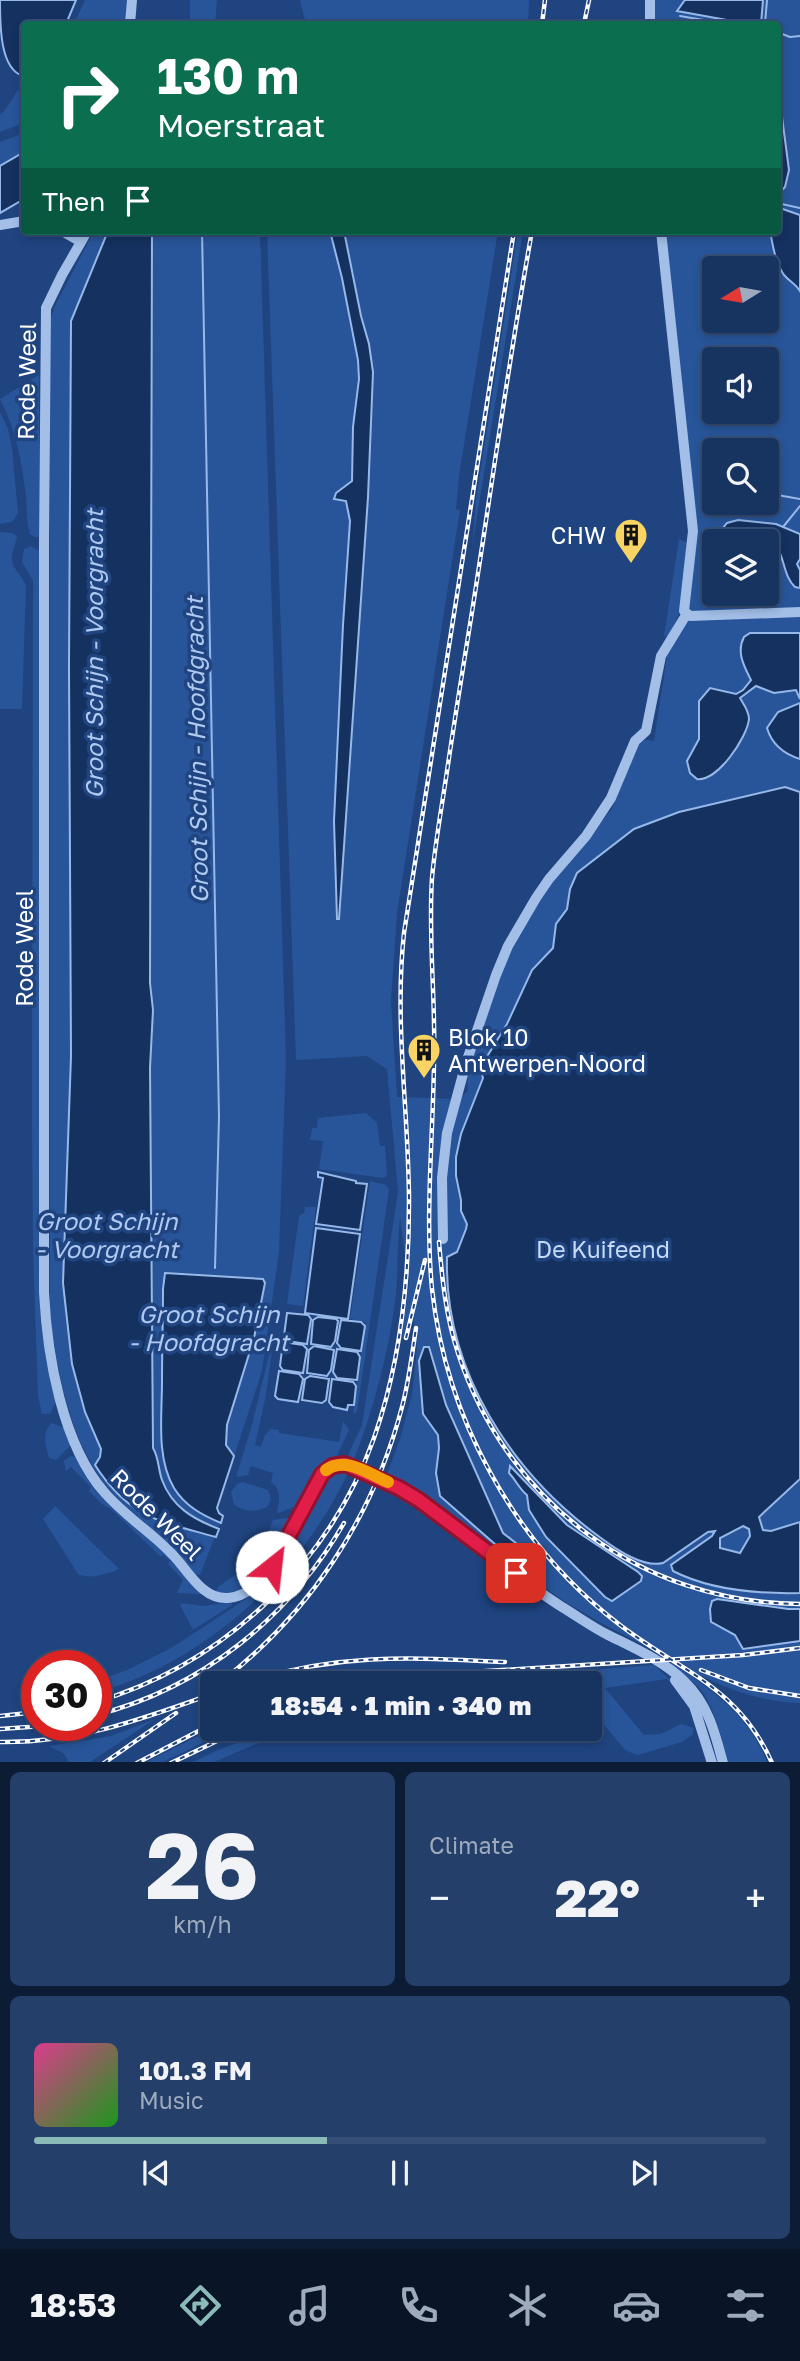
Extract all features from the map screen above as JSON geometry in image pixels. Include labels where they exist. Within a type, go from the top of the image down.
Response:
[{"type":"street","points":[[131,21],[132,0]]},
{"type":"street","points":[[650,0],[650,21]]},
{"type":"street","points":[[0,225],[21,221]]},
{"type":"street","points":[[69,235],[82,242]]},
{"type":"street","name":"Rode Weel","points":[[86,235],[53,291],[46,308],[45,325],[43,1252],[48,1345],[64,1413],[78,1449],[96,1482],[113,1501],[161,1542],[205,1591],[221,1598],[237,1597],[251,1590],[264,1578],[322,1474],[332,1466],[345,1464],[390,1483],[419,1500],[561,1606],[608,1635],[627,1643],[687,1683],[708,1712],[710,1738]]},
{"type":"street","points":[[443,1239],[442,1178],[447,1133],[466,1063],[504,955],[536,898],[586,836],[611,798],[635,741],[646,731],[661,656],[686,615],[683,606],[693,531],[661,235]]},
{"type":"street","points":[[686,615],[800,612]]},
{"type":"street","points":[[710,1738],[712,1762]]},
{"type":"street","points":[[710,1738],[723,1762]]},
{"type":"green space","points":[[85,0],[129,0],[127,21],[75,21]]},
{"type":"green space","points":[[190,0],[217,0],[215,21],[190,21]]},
{"type":"green space","points":[[300,0],[529,0],[528,21],[305,21]]},
{"type":"green space","name":"De Kuifeend","points":[[654,0],[800,0],[800,1703],[762,1698],[728,1688],[600,1622],[542,1586],[433,1505],[386,1477],[412,1394],[417,1348],[412,1308],[402,1339],[409,1282],[400,1218],[396,1294],[385,1358],[361,1442],[353,1462],[349,1459],[348,1455],[362,1425],[398,1192],[387,1069],[367,1056],[296,1060],[267,235],[331,235],[358,360],[351,494],[367,411],[345,235],[497,235],[459,476],[456,509],[460,510],[397,913],[391,1000],[397,1097],[459,1099],[468,1091],[467,1071],[518,932],[558,873],[612,809],[639,739],[654,741],[668,650],[685,623],[691,619],[687,607],[696,542],[664,235],[781,235],[781,21],[654,21]],"holes":[[[343,625],[341,876],[337,918],[334,821]]]},
{"type":"green space","points":[[21,86],[21,124],[0,132],[0,115]]},
{"type":"green space","points":[[21,134],[21,154],[0,166],[0,142]]},
{"type":"green space","points":[[92,235],[260,235],[286,1059],[279,1252],[262,1371],[217,1508],[223,1516],[200,1575],[195,1574],[117,1498],[85,1452],[62,1386],[50,1318],[50,322],[54,308]]},
{"type":"green space","points":[[517,235],[522,235],[472,548],[476,499]]},
{"type":"green space","points":[[39,375],[39,537],[35,537],[30,534],[28,525],[18,446],[0,399]]},
{"type":"green space","points":[[0,412],[12,447],[18,513],[12,522],[0,524]]},
{"type":"green space","points":[[0,532],[17,536],[12,560],[26,586],[22,709],[0,709]]},
{"type":"green space","points":[[679,539],[688,543],[680,611],[669,637],[664,636]]},
{"type":"green space","points":[[31,546],[39,551],[40,1317],[56,1402],[50,1414],[42,1414],[38,1396],[33,1249],[33,581],[22,562],[24,549]]},
{"type":"green space","points":[[366,1113],[377,1123],[380,1146],[385,1146],[387,1176],[383,1178],[319,1169],[323,1141],[310,1140],[312,1128],[317,1128],[318,1118]]},
{"type":"green space","points":[[370,1181],[386,1185],[389,1190],[357,1412],[353,1414],[366,1322],[350,1319]]},
{"type":"green space","points":[[305,1207],[316,1207],[303,1306],[287,1304],[299,1216],[304,1213]]},
{"type":"green space","points":[[270,1351],[266,1395],[255,1445],[261,1447],[265,1435],[271,1429],[279,1430],[279,1433],[339,1442],[343,1421],[349,1430],[337,1456],[318,1470],[296,1506],[279,1513],[278,1491],[271,1482],[273,1473],[251,1466],[248,1475],[236,1477]]},
{"type":"green space","points":[[52,1423],[65,1428],[71,1445],[56,1460],[49,1458],[45,1435]]},
{"type":"green space","points":[[71,1456],[77,1457],[93,1486],[176,1563],[201,1594],[177,1593],[183,1580],[168,1564],[170,1561],[163,1555],[161,1557],[112,1510],[102,1504],[89,1491],[91,1487],[71,1467],[66,1471],[64,1461]]},
{"type":"green space","points":[[334,1468],[345,1468],[349,1471],[329,1509],[305,1545],[246,1609],[212,1636],[176,1659],[112,1687],[112,1675],[173,1647],[249,1597],[266,1580],[322,1481]]},
{"type":"green space","points":[[243,1482],[268,1490],[271,1499],[268,1506],[250,1511],[234,1504],[231,1492],[237,1484]]},
{"type":"green space","points":[[55,1506],[119,1569],[94,1576],[78,1574],[43,1519]]},
{"type":"green space","points":[[293,1517],[257,1578],[231,1593],[219,1594],[216,1591],[260,1557],[273,1520]]},
{"type":"green space","points":[[232,1602],[232,1605],[193,1630],[180,1605],[203,1606]]},
{"type":"green space","points":[[672,1663],[715,1694],[740,1717],[767,1762],[728,1762],[706,1697],[693,1682],[669,1664]]},
{"type":"green space","points":[[654,1665],[680,1689],[678,1692],[667,1679],[605,1688],[644,1735],[661,1734],[681,1724],[694,1728],[692,1735],[682,1742],[638,1755],[625,1750],[602,1722],[602,1671],[590,1671]]},
{"type":"green space","points":[[155,1719],[90,1762],[69,1762],[63,1753],[49,1746],[80,1741],[112,1741],[112,1736]]},
{"type":"green space","points":[[200,1735],[200,1741],[206,1741],[163,1762],[146,1762]]},
{"type":"green space","points":[[242,1741],[265,1741],[214,1762],[193,1762]]},
{"type":"water","points":[[0,0],[76,0],[67,21],[21,21],[21,75],[10,65],[1,34]]},
{"type":"water","points":[[685,0],[763,0],[761,21],[732,21],[677,11]]},
{"type":"water","points":[[781,110],[789,170],[785,187],[781,191]]},
{"type":"water","points":[[21,154],[21,201],[0,213],[0,166]]},
{"type":"water","points":[[781,208],[800,215],[800,291],[784,275],[779,267],[779,256],[776,256],[771,235],[781,235]]},
{"type":"water","name":"Groot Schijn - Voorgracht","points":[[106,235],[152,235],[150,983],[153,1010],[150,1068],[153,1448],[162,1480],[171,1498],[184,1511],[219,1529],[216,1537],[147,1515],[133,1507],[108,1483],[95,1465],[101,1449],[85,1412],[72,1364],[63,1283],[71,1056],[71,321]]},
{"type":"water","points":[[331,235],[345,235],[373,372],[368,497],[337,919],[334,821],[350,521],[346,501],[334,499],[336,493],[352,481],[353,427],[359,379],[358,360]]},
{"type":"water","points":[[738,520],[776,524],[800,534],[800,559],[797,564],[800,570],[800,588],[795,587],[788,577],[779,552],[779,529],[723,529],[727,523]]},
{"type":"water","points":[[750,633],[800,633],[800,699],[796,690],[774,693],[756,686],[740,698],[749,719],[743,737],[722,766],[713,774],[697,779],[690,773],[687,761],[699,739],[699,701],[710,688],[736,694],[751,680],[742,659],[741,648],[744,637]]},
{"type":"water","points":[[800,703],[800,759],[779,748],[767,728],[778,712]]},
{"type":"water","name":"De Kuifeend","points":[[785,787],[800,792],[800,1479],[759,1517],[763,1530],[771,1531],[800,1522],[800,1593],[735,1590],[703,1583],[673,1571],[671,1565],[712,1536],[715,1531],[708,1532],[663,1563],[647,1563],[615,1548],[568,1512],[539,1483],[489,1416],[457,1339],[449,1299],[447,1257],[457,1252],[467,1224],[461,1211],[456,1157],[461,1134],[483,1078],[480,1068],[507,1024],[532,970],[553,948],[556,924],[567,909],[570,889],[577,873],[634,829],[679,812]],"holes":[[[743,1526],[749,1529],[750,1536],[740,1553],[720,1548],[720,1538]]]},
{"type":"water","points":[[318,1172],[367,1184],[360,1230],[316,1224],[323,1178],[318,1177]]},
{"type":"water","points":[[316,1228],[360,1234],[348,1319],[305,1313]]},
{"type":"water","name":"Groot Schijn - Hoofdgracht","points":[[165,1273],[263,1279],[265,1283],[254,1338],[227,1425],[226,1445],[234,1456],[217,1508],[223,1516],[221,1523],[183,1500],[168,1476],[162,1450]]},
{"type":"water","points":[[287,1313],[308,1315],[311,1319],[307,1344],[287,1341],[284,1336]]},
{"type":"water","points":[[318,1317],[338,1321],[335,1341],[331,1347],[311,1344],[313,1320]]},
{"type":"water","points":[[341,1320],[361,1322],[365,1326],[361,1351],[341,1348],[337,1343]]},
{"type":"water","points":[[283,1342],[303,1345],[307,1349],[303,1373],[283,1370],[280,1366]]},
{"type":"water","points":[[314,1346],[334,1350],[331,1370],[327,1376],[307,1373],[309,1350]]},
{"type":"water","points":[[424,1347],[429,1347],[446,1405],[503,1533],[521,1547],[523,1553],[519,1556],[512,1557],[496,1545],[440,1496],[436,1473],[438,1435],[423,1414],[419,1361]]},
{"type":"water","points":[[337,1349],[357,1352],[360,1357],[357,1380],[337,1378],[333,1372]]},
{"type":"water","points":[[279,1371],[299,1374],[303,1379],[298,1402],[278,1399],[275,1396]]},
{"type":"water","points":[[310,1376],[329,1379],[326,1400],[322,1403],[302,1400],[305,1379]]},
{"type":"water","points":[[332,1379],[353,1382],[356,1386],[354,1405],[348,1405],[347,1410],[333,1407],[329,1402]]},
{"type":"water","points":[[510,1466],[567,1525],[638,1572],[642,1576],[641,1581],[612,1601],[605,1597],[546,1537],[529,1510],[527,1495],[509,1473]]},
{"type":"water","points":[[717,1599],[800,1609],[800,1641],[743,1649],[735,1635],[711,1622],[712,1601]]},
{"type":"waterway","points":[[765,21],[767,0]]},
{"type":"waterway","points":[[680,16],[709,21]]},
{"type":"waterway","points":[[781,34],[790,37],[800,36]]},
{"type":"waterway","points":[[781,204],[800,208]]},
{"type":"waterway","name":"Groot Schijn - Hoofdgracht","points":[[202,235],[219,1117],[215,1268]]},
{"type":"waterway","points":[[779,495],[800,499]]},
{"type":"waterway","points":[[783,527],[800,506]]},
{"type":"railway","points":[[542,21],[545,0]]},
{"type":"railway","points":[[585,21],[589,0]]},
{"type":"railway","points":[[112,1696],[143,1685],[187,1662],[228,1635],[266,1603],[300,1567],[330,1527],[354,1484],[383,1410],[401,1322],[409,1232],[401,1034],[404,933],[513,235]]},
{"type":"railway","points":[[531,235],[432,878],[434,1040],[429,1234],[435,1313],[452,1384],[469,1429],[503,1494],[531,1536],[581,1592],[600,1609],[725,1698],[743,1716],[771,1762]]},
{"type":"railway","points":[[439,1242],[450,1326],[480,1407],[510,1455],[546,1498],[588,1534],[635,1564],[687,1585],[742,1599],[800,1604]]},
{"type":"railway","points":[[406,1338],[425,1260]]},
{"type":"railway","points":[[234,1671],[281,1627],[309,1595],[355,1525],[390,1448],[404,1397],[416,1328]]},
{"type":"railway","points":[[112,1710],[172,1687],[240,1644],[270,1618],[297,1589],[344,1523]]},
{"type":"railway","points":[[487,1671],[743,1655],[800,1648]]},
{"type":"railway","points":[[289,1671],[340,1662],[372,1660],[505,1662]]},
{"type":"railway","points":[[701,1670],[749,1688],[800,1696]]},
{"type":"railway","points":[[0,1742],[55,1739],[82,1734],[134,1721],[200,1698]]},
{"type":"railway","points":[[105,1762],[176,1713]]},
{"type":"railway","points":[[0,1716],[21,1714]]},
{"type":"railway","points":[[0,1729],[21,1728]]},
{"type":"railway","points":[[139,1762],[200,1730]]},
{"type":"railway","points":[[173,1762],[217,1741]]},
{"type":"slow traffic","points":[[326,1470],[338,1464],[345,1464],[388,1482]]},
{"type":"place","name":"CHW","points":[[631,565]]},
{"type":"place","name":"Blok 10 Antwerpen-Noord","points":[[424,1080]]},
{"type":"route","points":[[272,1567],[322,1474],[332,1466],[345,1464],[390,1483],[419,1500],[516,1573]]}]
